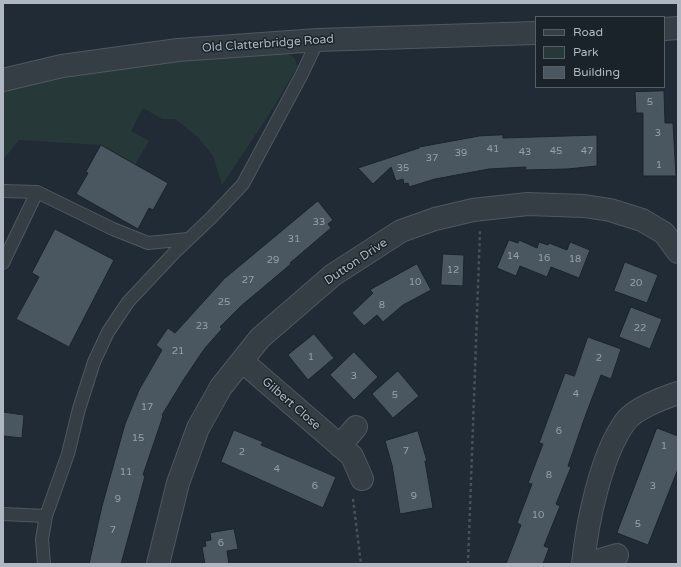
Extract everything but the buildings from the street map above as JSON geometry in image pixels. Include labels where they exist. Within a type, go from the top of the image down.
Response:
[{"type":"street","points":[[665,29],[678,28]]},
{"type":"street","name":"Old Clatterbridge Road","points":[[3,80],[62,66],[178,50],[318,40],[535,33]]},
{"type":"street","name":"Dutton Drive","points":[[158,564],[178,483],[198,428],[221,387],[260,338],[333,275],[401,231],[435,219],[473,210],[528,204],[584,206],[610,210],[642,220],[671,226],[678,252]]},
{"type":"street","name":"Gilbert Close","points":[[242,361],[352,456],[362,479]]},
{"type":"street","points":[[582,564],[594,499],[607,458],[626,421],[655,400],[678,393]]},
{"type":"street","points":[[340,446],[356,427]]},
{"type":"street","points":[[587,564],[617,555]]},
{"type":"lane","points":[[44,564],[42,538],[46,516],[68,454],[79,409],[94,362],[108,332],[128,302],[242,184],[302,74],[318,40]]},
{"type":"lane","points":[[3,191],[36,192],[113,230],[148,243],[188,240]]},
{"type":"lane","points":[[3,263],[36,192]]},
{"type":"lane","points":[[3,514],[46,516]]},
{"type":"path","points":[[468,564],[480,232],[473,210]]},
{"type":"path","points":[[361,564],[352,484],[360,484],[362,479]]},
{"type":"green space","points":[[284,50],[295,59],[297,67],[270,113],[222,185],[213,156],[198,137],[175,119],[162,119],[143,108],[131,131],[149,141],[135,165],[101,145],[19,140],[3,160],[3,92],[53,77],[207,54]]}]
